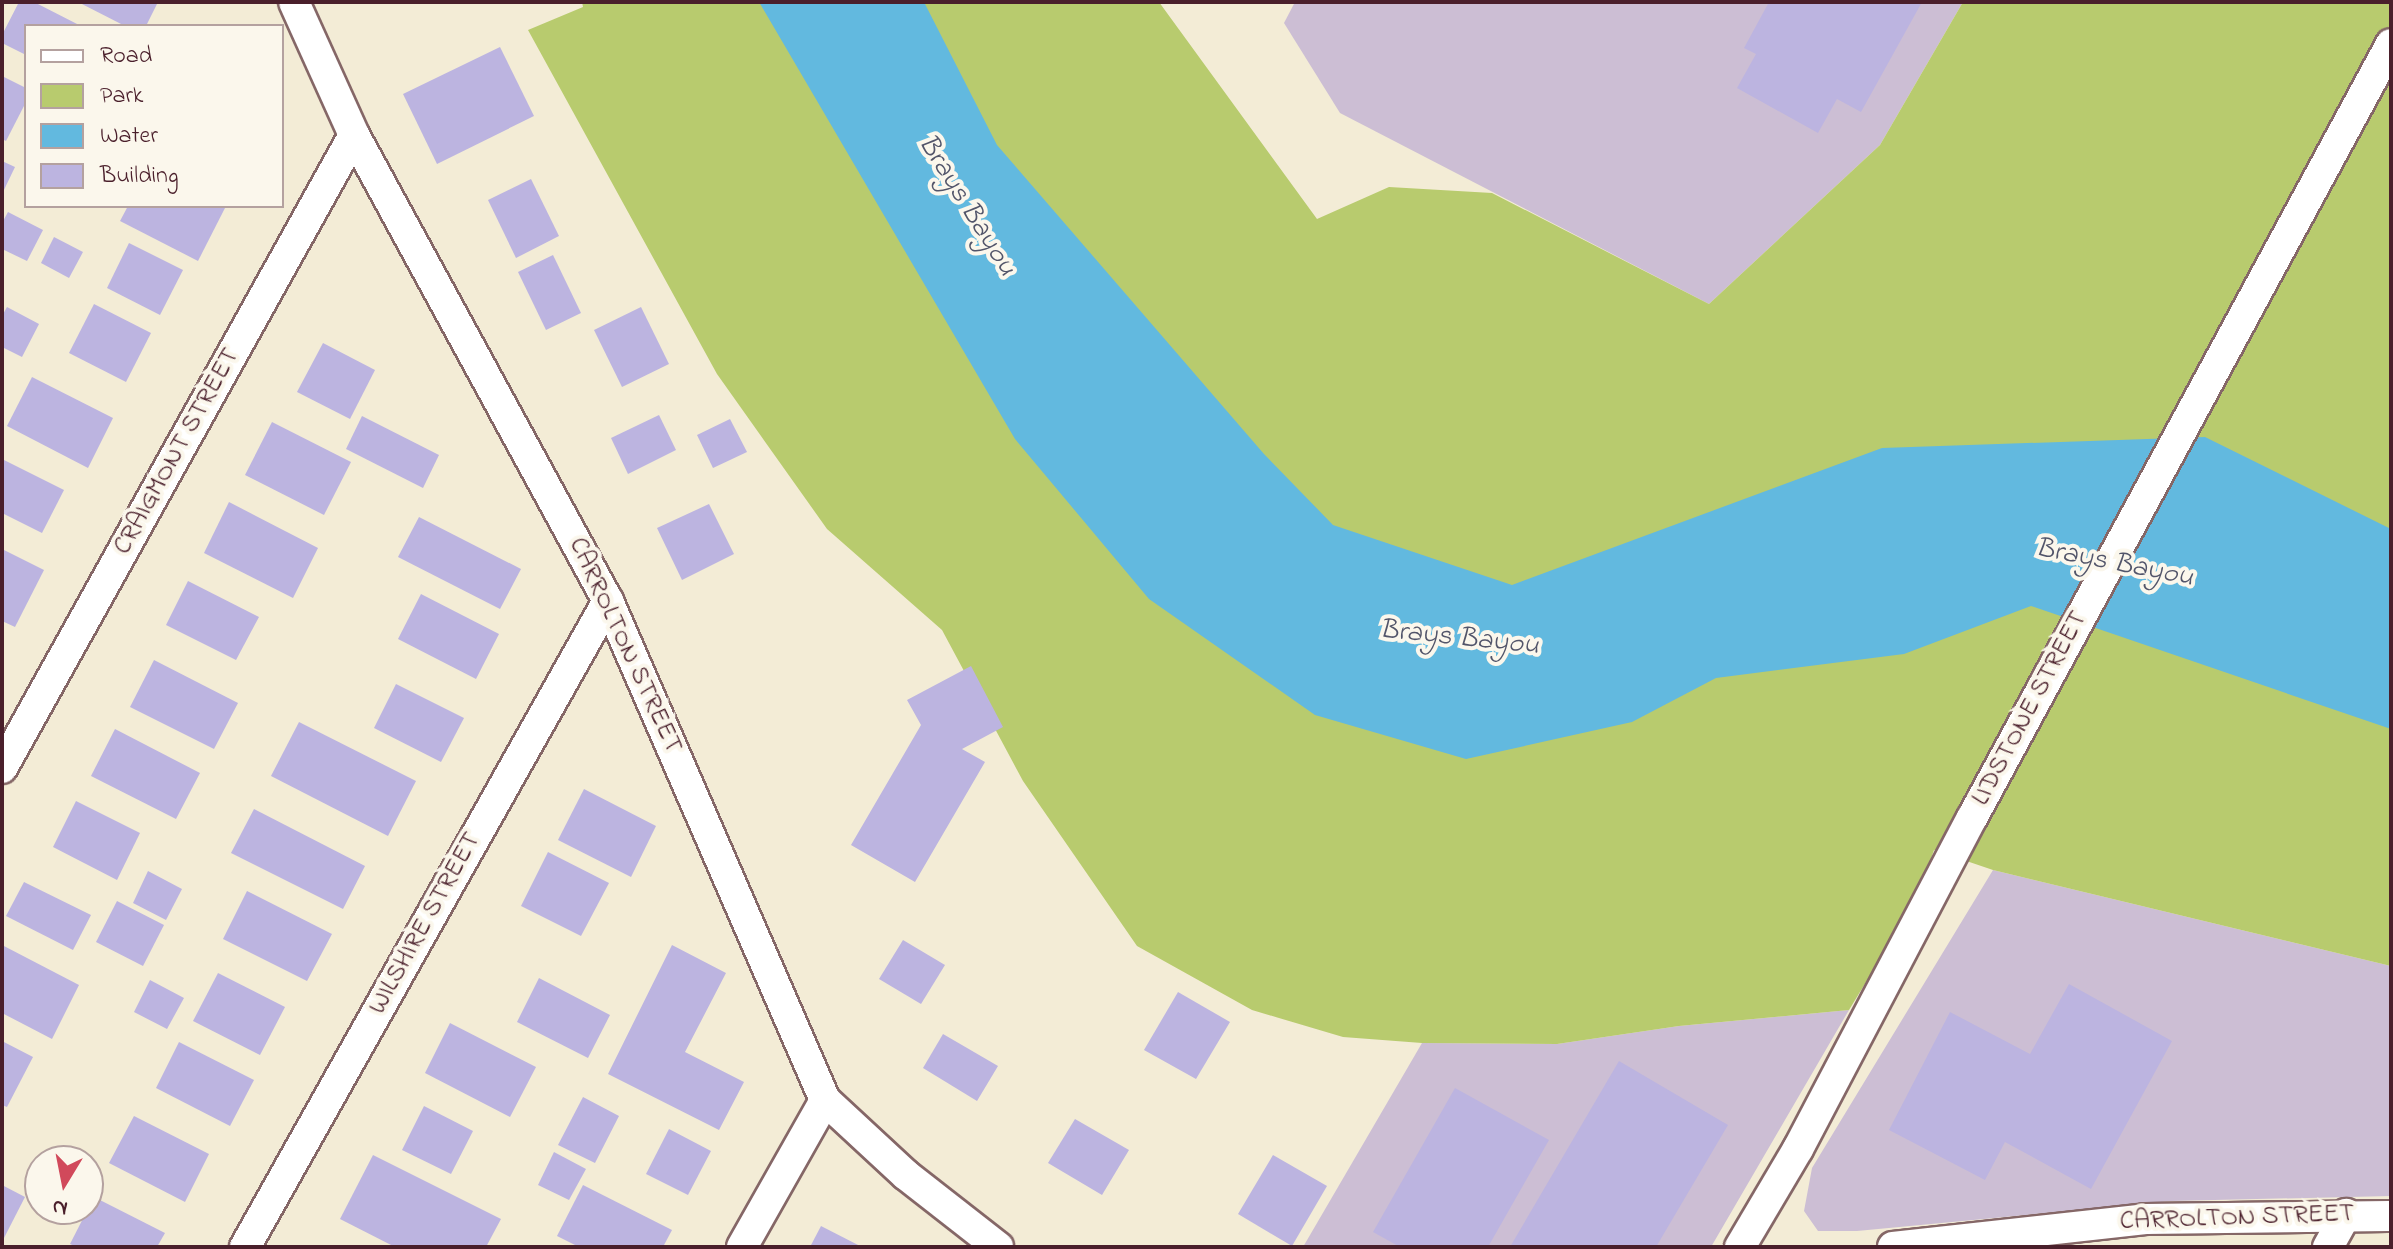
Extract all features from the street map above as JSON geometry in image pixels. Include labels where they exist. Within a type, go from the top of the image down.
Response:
[{"type":"street","name":"CARROLTON STREET","points":[[294,2],[354,135],[608,601],[825,1100],[906,1175],[998,1247]]},
{"type":"street","name":"LIDSTONE STREET","points":[[1740,1247],[1798,1149],[1972,818],[2391,44]]},
{"type":"street","name":"CRAIGMONT STREET","points":[[2,768],[354,135]]},
{"type":"street","name":"WILSHIRE STREET","points":[[245,1247],[608,601]]},
{"type":"street","points":[[742,1247],[825,1100]]},
{"type":"street","name":"CARROLTON STREET","points":[[1893,1247],[2145,1219],[2346,1214],[2391,1216]]},
{"type":"street","points":[[2328,1247],[2346,1214]]},
{"type":"shaded area","points":[[1295,2],[1963,2],[1880,145],[1709,304],[1340,113],[1284,23]]},
{"type":"shaded area","points":[[1993,870],[2391,966],[2391,1196],[2172,1201],[1857,1231],[1818,1231],[1804,1211],[1812,1168]]},
{"type":"shaded area","points":[[1849,1010],[1711,1247],[1303,1247],[1422,1043],[1557,1044],[1679,1026]]},
{"type":"green space","points":[[582,2],[1159,2],[1317,219],[1389,187],[1492,193],[1709,304],[1880,145],[1963,2],[2391,2],[2391,966],[1993,870],[1934,850],[1917,898],[1849,1010],[1679,1026],[1557,1044],[1422,1043],[1343,1037],[1252,1010],[1137,946],[1023,781],[942,630],[827,529],[717,374],[528,30],[583,7]]},
{"type":"water","name":"Brays Bayou","points":[[759,2],[924,2],[997,145],[1264,454],[1333,525],[1512,585],[1882,448],[2205,437],[2391,529],[2391,729],[2031,606],[1904,654],[1716,678],[1632,722],[1466,759],[1315,715],[1149,599],[1015,439]]},
{"type":"building","points":[[19,2],[34,2],[77,24],[24,24],[24,54],[2,43],[2,35]]},
{"type":"building","points":[[78,2],[158,2],[147,24],[121,24]]},
{"type":"building","points":[[1769,2],[1922,2],[1861,112],[1837,99],[1818,133],[1737,88],[1756,54],[1744,48]]},
{"type":"building","points":[[500,47],[534,116],[437,164],[403,94]]},
{"type":"building","points":[[2,76],[24,87],[24,106],[6,141],[2,139]]},
{"type":"building","points":[[2,161],[15,167],[2,194]]},
{"type":"building","points":[[531,179],[559,236],[516,258],[488,200]]},
{"type":"building","points":[[127,208],[225,208],[198,261],[120,221]]},
{"type":"building","points":[[8,212],[43,230],[27,261],[2,249],[2,223]]},
{"type":"building","points":[[54,237],[83,252],[69,278],[41,263]]},
{"type":"building","points":[[129,243],[183,270],[160,315],[107,288]]},
{"type":"building","points":[[553,255],[581,313],[546,330],[518,272]]},
{"type":"building","points":[[94,304],[151,333],[126,382],[69,353]]},
{"type":"building","points":[[7,307],[39,324],[22,357],[2,347],[2,316]]},
{"type":"building","points":[[641,307],[669,364],[622,387],[594,330]]},
{"type":"building","points":[[323,343],[375,370],[350,419],[297,392]]},
{"type":"building","points":[[32,377],[113,418],[88,468],[7,426]]},
{"type":"building","points":[[659,415],[676,450],[628,474],[611,438]]},
{"type":"building","points":[[362,416],[439,455],[423,488],[346,449]]},
{"type":"building","points":[[730,419],[747,452],[713,468],[697,435]]},
{"type":"building","points":[[272,422],[351,462],[324,515],[245,475]]},
{"type":"building","points":[[2,459],[64,490],[42,533],[2,513]]},
{"type":"building","points":[[229,502],[318,548],[293,598],[204,553]]},
{"type":"building","points":[[709,504],[734,554],[682,580],[657,528]]},
{"type":"building","points":[[419,517],[521,569],[500,609],[398,557]]},
{"type":"building","points":[[2,549],[44,570],[15,627],[2,621]]},
{"type":"building","points":[[188,581],[259,617],[236,660],[166,625]]},
{"type":"building","points":[[421,594],[499,634],[476,679],[398,639]]},
{"type":"building","points":[[154,660],[238,703],[214,749],[130,707]]},
{"type":"building","points":[[971,666],[1003,727],[962,749],[985,762],[915,882],[851,845],[921,725],[907,700]]},
{"type":"building","points":[[396,684],[464,718],[441,762],[374,728]]},
{"type":"building","points":[[299,722],[416,781],[388,836],[271,776]]},
{"type":"building","points":[[115,729],[200,773],[176,819],[91,776]]},
{"type":"building","points":[[584,789],[656,826],[631,877],[558,840]]},
{"type":"building","points":[[76,801],[140,833],[117,880],[53,847]]},
{"type":"building","points":[[254,809],[365,866],[343,909],[231,853]]},
{"type":"building","points":[[548,852],[609,883],[581,936],[521,906]]},
{"type":"building","points":[[148,871],[182,889],[166,920],[133,903]]},
{"type":"building","points":[[24,882],[91,915],[73,950],[6,916]]},
{"type":"building","points":[[247,891],[332,934],[307,981],[223,939]]},
{"type":"building","points":[[117,901],[164,925],[143,966],[96,942]]},
{"type":"building","points":[[903,940],[945,965],[921,1004],[879,979]]},
{"type":"building","points":[[2,945],[79,985],[52,1039],[2,1013]]},
{"type":"building","points":[[672,945],[726,973],[685,1052],[744,1082],[719,1130],[608,1074]]},
{"type":"building","points":[[218,973],[285,1007],[260,1055],[193,1021]]},
{"type":"building","points":[[539,978],[610,1015],[588,1058],[517,1022]]},
{"type":"building","points":[[150,980],[184,998],[167,1029],[134,1012]]},
{"type":"building","points":[[2069,984],[2172,1041],[2091,1189],[2005,1142],[1985,1180],[1889,1130],[1950,1012],[2030,1054]]},
{"type":"building","points":[[1178,992],[1230,1022],[1196,1079],[1144,1050]]},
{"type":"building","points":[[450,1023],[536,1067],[510,1117],[425,1073]]},
{"type":"building","points":[[943,1034],[998,1066],[977,1101],[923,1068]]},
{"type":"building","points":[[2,1041],[33,1057],[7,1107],[2,1105]]},
{"type":"building","points":[[179,1042],[254,1080],[230,1126],[156,1088]]},
{"type":"building","points":[[1619,1061],[1728,1125],[1656,1247],[1510,1247]]},
{"type":"building","points":[[1455,1088],[1549,1140],[1488,1247],[1400,1247],[1373,1232]]},
{"type":"building","points":[[583,1097],[619,1116],[595,1163],[558,1145]]},
{"type":"building","points":[[424,1106],[473,1131],[451,1174],[402,1150]]},
{"type":"building","points":[[134,1116],[209,1154],[185,1202],[109,1163]]},
{"type":"building","points":[[1075,1119],[1129,1150],[1102,1195],[1048,1163]]},
{"type":"building","points":[[669,1129],[711,1151],[688,1195],[646,1174]]},
{"type":"building","points":[[554,1152],[586,1169],[569,1200],[538,1185]]},
{"type":"building","points":[[373,1155],[501,1219],[486,1247],[395,1247],[340,1219]]},
{"type":"building","points":[[1273,1155],[1327,1186],[1292,1246],[1238,1214]]},
{"type":"building","points":[[2,1185],[24,1199],[2,1237]]},
{"type":"building","points":[[583,1185],[672,1230],[663,1247],[579,1247],[557,1236]]},
{"type":"building","points":[[104,1202],[165,1233],[157,1247],[77,1247],[70,1244],[80,1225],[104,1225]]},
{"type":"building","points":[[821,1226],[862,1247],[810,1247]]}]
